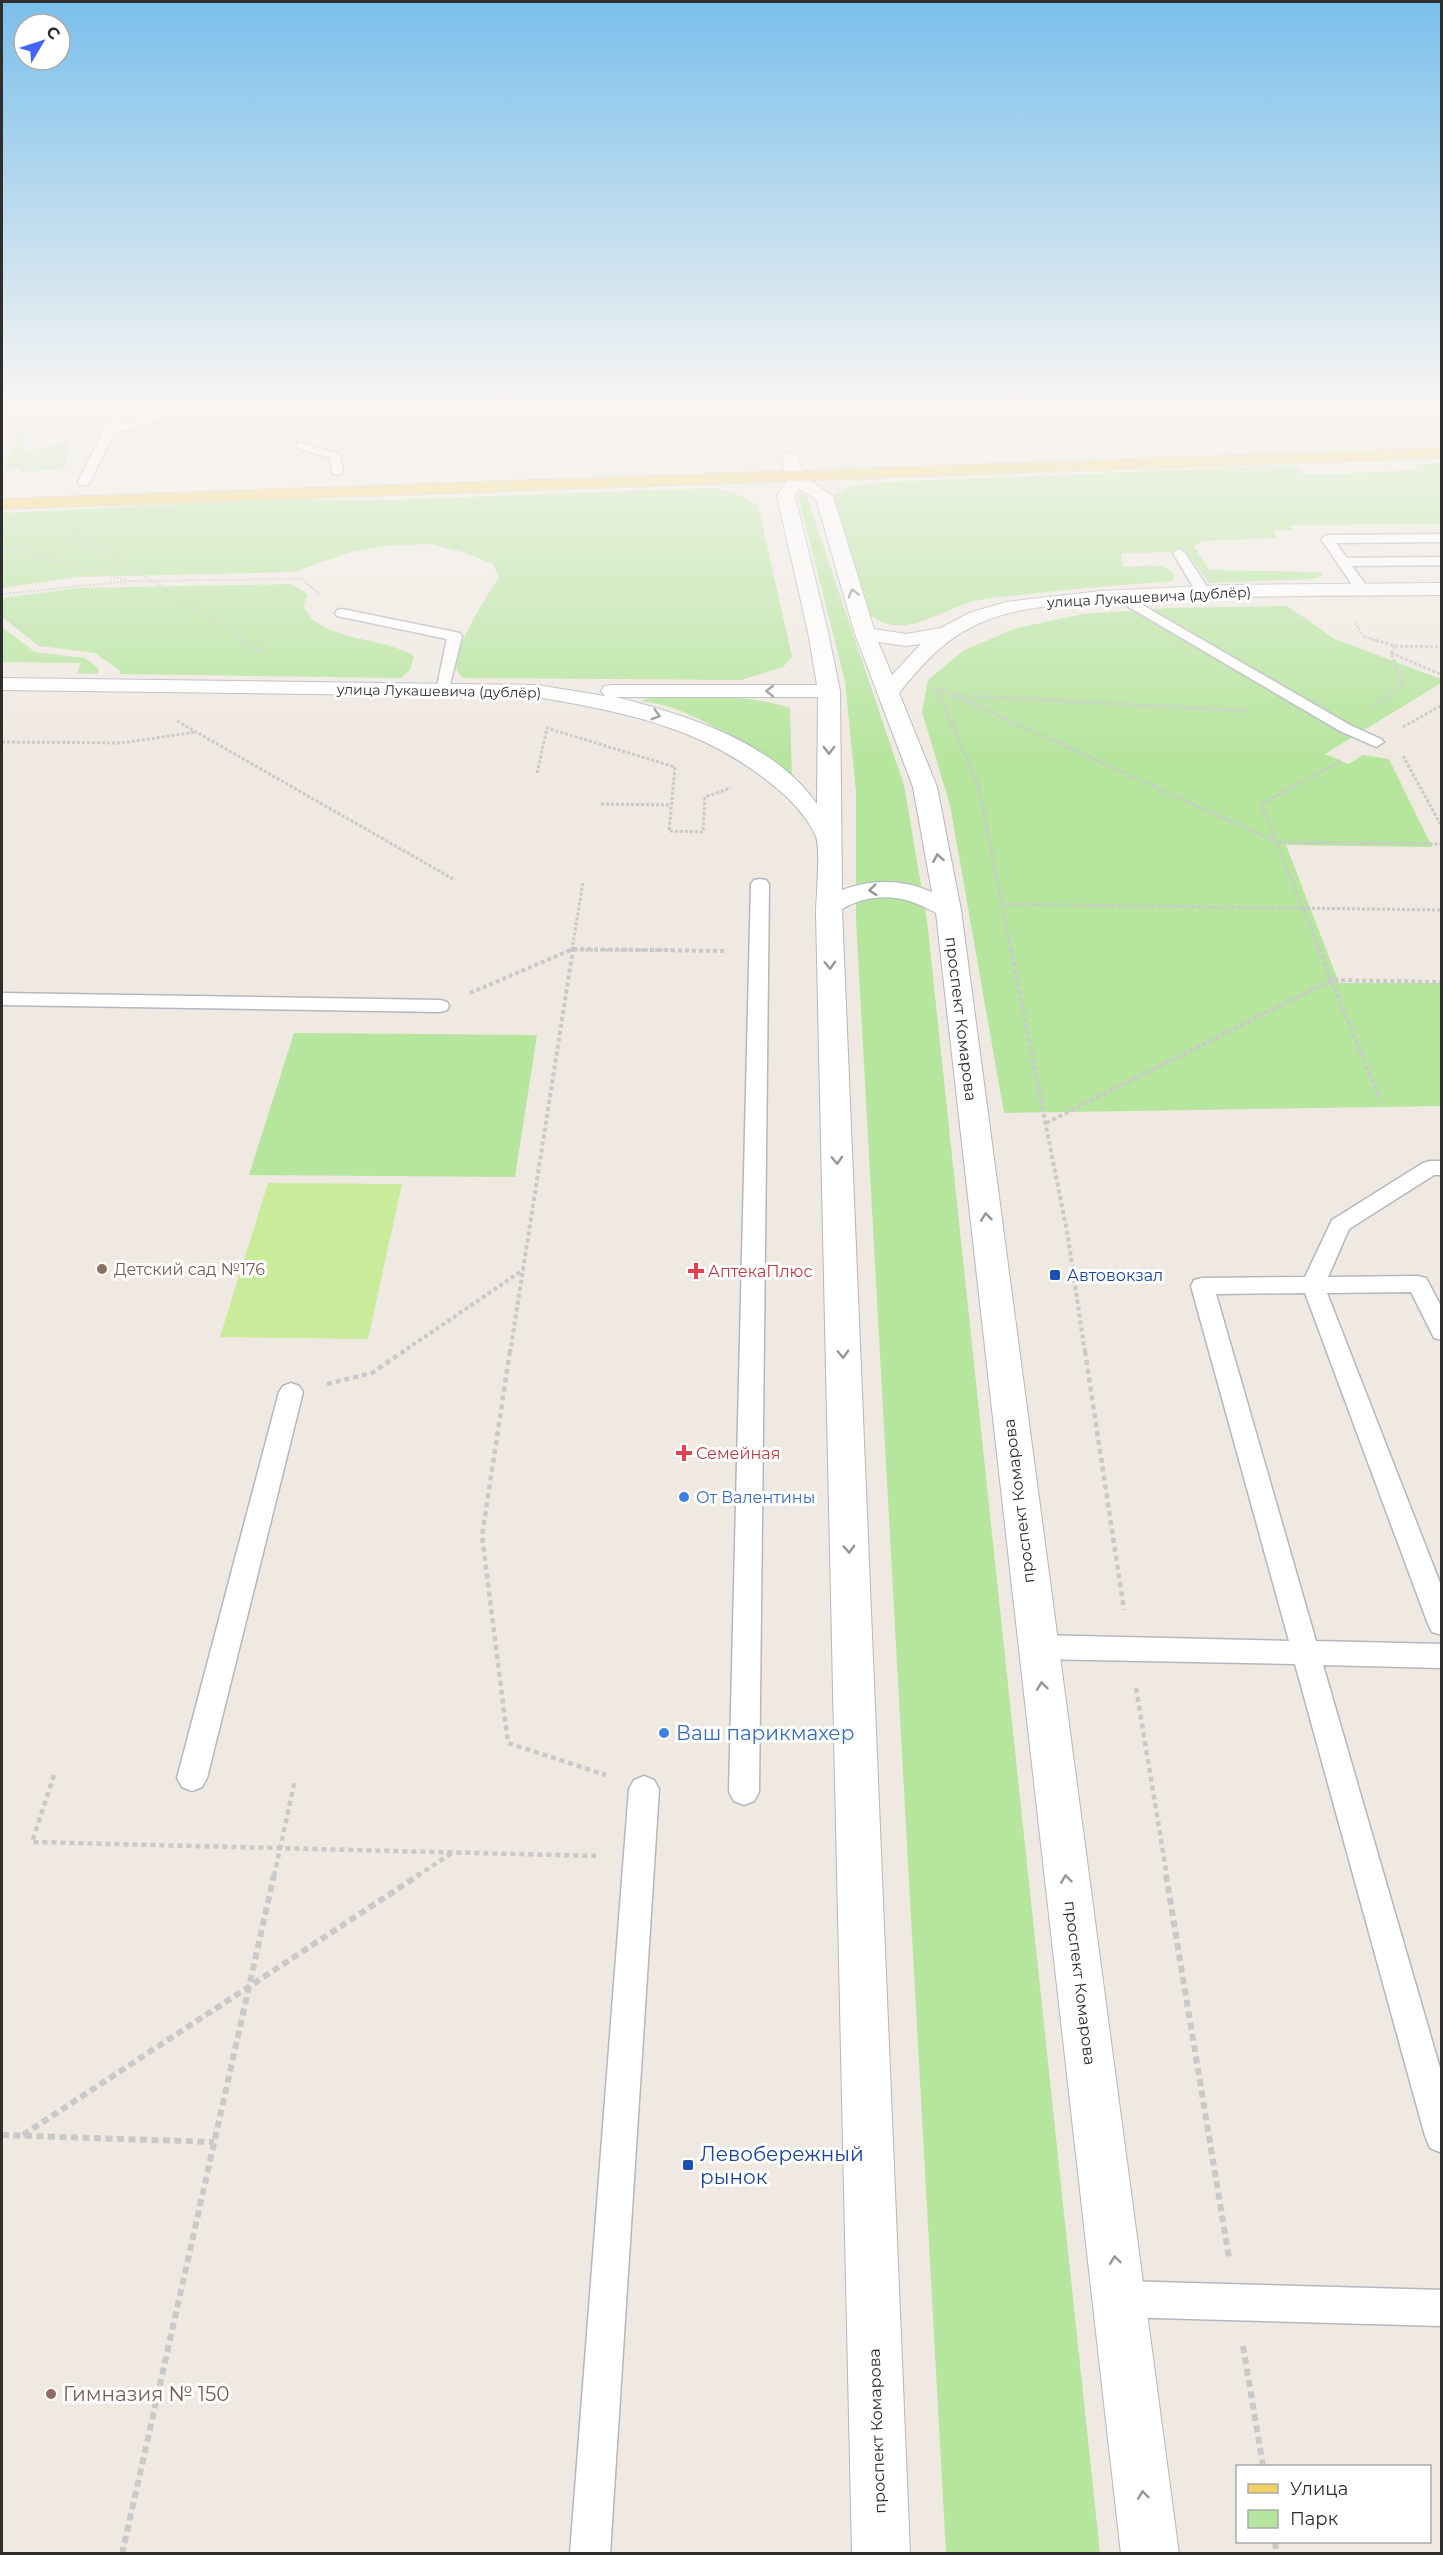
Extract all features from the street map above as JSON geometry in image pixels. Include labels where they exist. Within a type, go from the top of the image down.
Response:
[{"type":"main road","name":"проспект Комарова","points":[[791,520],[829,691],[829,906],[881,2553]]},
{"type":"main road","name":"проспект Комарова","points":[[831,520],[865,634],[925,787],[948,910],[1036,1647],[1120,2299],[1150,2553]]},
{"type":"main road","name":"улица Лукашевича (дублёр)","points":[[888,693],[920,653],[948,632],[977,617],[1013,607],[1120,596],[1442,589]]},
{"type":"main road","points":[[865,634],[906,640],[948,632]]},
{"type":"main road","name":"улица Лукашевича (дублёр)","points":[[2,684],[537,691],[616,704],[688,725],[750,755],[798,793],[829,838]]},
{"type":"main road","points":[[537,691],[829,691]]},
{"type":"main road","points":[[829,906],[847,895],[873,889],[928,897],[948,910]]},
{"type":"lane","points":[[1362,590],[1327,539],[1442,538]]},
{"type":"lane","points":[[1179,554],[1204,593]]},
{"type":"lane","points":[[1343,562],[1442,561]]},
{"type":"lane","points":[[1120,596],[1345,728],[1376,742]]},
{"type":"lane","points":[[342,613],[455,636],[443,690]]},
{"type":"lane","points":[[744,1792],[760,884]]},
{"type":"lane","points":[[2,999],[440,1006]]},
{"type":"lane","points":[[1442,1168],[1430,1168],[1340,1225],[1313,1285],[1442,1624]]},
{"type":"lane","points":[[1442,1332],[1418,1284],[1202,1286],[1442,2136]]},
{"type":"lane","points":[[192,1778],[291,1392]]},
{"type":"lane","points":[[1036,1647],[1442,1656]]},
{"type":"lane","points":[[590,2553],[644,1789]]},
{"type":"lane","points":[[1120,2299],[1442,2308]]},
{"type":"path","points":[[72,535],[151,580],[318,688]]},
{"type":"path","points":[[2,549],[30,554],[130,581]]},
{"type":"path","points":[[2,594],[130,581],[302,579]]},
{"type":"path","points":[[1352,619],[1364,637],[1395,646],[1442,646]]},
{"type":"path","points":[[1391,653],[1395,646]]},
{"type":"path","points":[[1345,728],[1403,685],[1391,653]]},
{"type":"path","points":[[1391,653],[1442,675]]},
{"type":"path","points":[[1263,2465],[1130,1649],[1068,1237],[978,784],[935,687],[1276,842],[1442,844]]},
{"type":"path","points":[[952,694],[1258,711]]},
{"type":"path","points":[[1380,1100],[1261,804],[1442,705]]},
{"type":"path","points":[[172,718],[455,880]]},
{"type":"path","points":[[537,773],[547,728],[675,767],[669,831],[703,832],[705,797],[734,787]]},
{"type":"path","points":[[2,741],[122,743],[196,732]]},
{"type":"path","points":[[1402,754],[1442,826]]},
{"type":"path","points":[[601,804],[671,805]]},
{"type":"path","points":[[583,882],[482,1536],[508,1743],[559,1758],[644,1789]]},
{"type":"path","points":[[1002,904],[1442,910]]},
{"type":"path","points":[[440,1006],[573,948],[759,951]]},
{"type":"path","points":[[1046,1123],[1332,980],[1442,982]]},
{"type":"path","points":[[291,1392],[372,1373],[524,1269]]},
{"type":"path","points":[[54,1775],[32,1842],[639,1857]]},
{"type":"path","points":[[122,2553],[295,1780]]},
{"type":"path","points":[[23,2136],[453,1853]]},
{"type":"path","points":[[2,2135],[214,2142]]},
{"type":"green space","points":[[2,520],[761,520],[792,657],[783,667],[741,680],[463,678],[457,670],[459,650],[471,623],[499,578],[493,564],[466,553],[430,544],[383,546],[347,553],[295,572],[77,577],[2,588]]},
{"type":"green space","points":[[804,520],[815,520],[904,785],[927,920],[1100,2553],[946,2553],[856,919],[856,791],[845,681]]},
{"type":"green space","points":[[840,520],[1441,520],[1441,524],[1289,525],[1292,530],[1274,531],[1276,538],[1203,541],[1194,546],[1209,570],[1320,572],[1322,576],[1313,579],[1209,583],[1186,552],[1121,553],[1123,567],[1160,566],[1166,568],[1175,577],[1172,581],[1065,590],[975,601],[907,625],[894,625],[881,621],[868,613]]},
{"type":"green space","points":[[291,584],[308,594],[303,606],[315,621],[338,633],[390,646],[414,656],[410,670],[401,678],[120,674],[119,670],[95,653],[39,646],[2,617],[2,598],[78,588]]},
{"type":"green space","points":[[1287,606],[1335,639],[1441,679],[1441,683],[1325,754],[1349,764],[1363,755],[1389,759],[1432,847],[1286,845],[1339,983],[1441,983],[1441,1106],[1004,1113],[950,805],[922,712],[928,680],[964,650],[1017,628],[1083,614],[1171,608]]},
{"type":"green space","points":[[2,627],[35,652],[85,658],[99,669],[97,674],[77,673],[81,663],[2,662]]},
{"type":"green space","points":[[650,697],[738,698],[790,708],[792,780],[721,731],[683,712],[642,701]]},
{"type":"green space","points":[[294,1033],[537,1035],[515,1177],[249,1175]]},
{"type":"green space","points":[[268,1183],[402,1184],[368,1339],[220,1337]]},
{"type":"place","name":"Детский сад №176","points":[[102,1269]]},
{"type":"place","name":"АптекаПлюс","points":[[696,1271]]},
{"type":"place","name":"Автовокзал","points":[[1055,1275]]},
{"type":"place","name":"Семейная","points":[[684,1453]]},
{"type":"place","name":"От Валентины","points":[[684,1497]]},
{"type":"place","name":"Ваш парикмахер","points":[[664,1733]]},
{"type":"place","name":"Левобережный рынок","points":[[688,2165]]},
{"type":"place","name":"Гимназия № 150","points":[[51,2394]]}]
